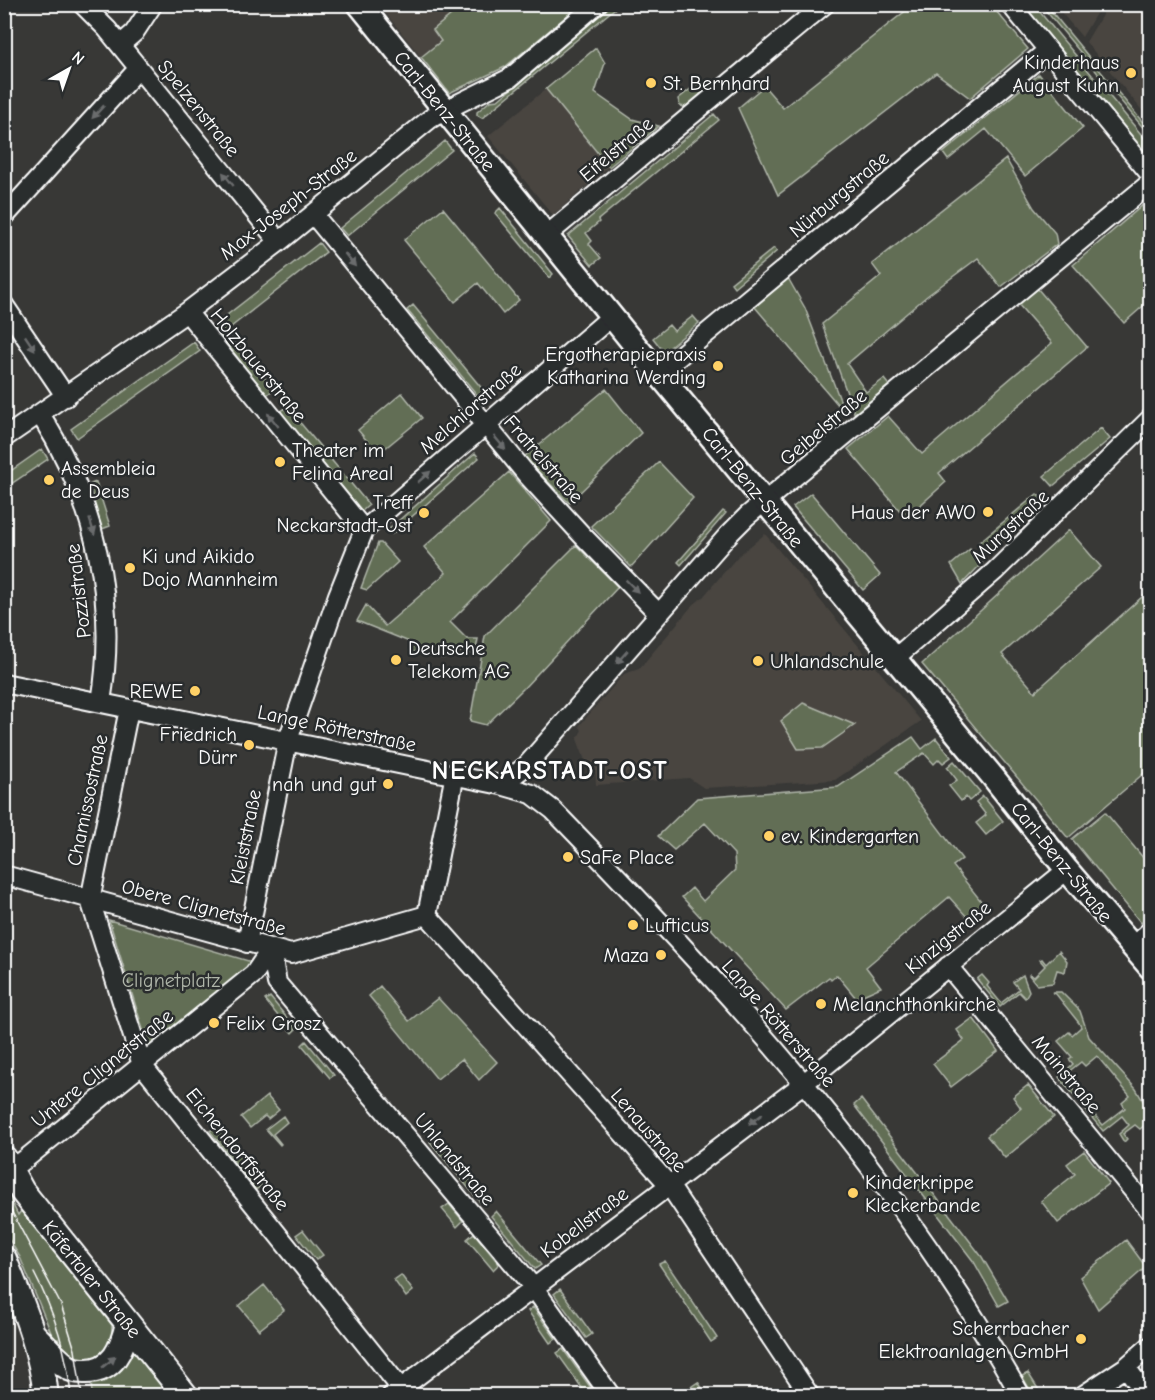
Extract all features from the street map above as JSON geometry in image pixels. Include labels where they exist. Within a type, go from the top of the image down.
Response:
[{"type":"main road","name":"Käfertaler Straße","points":[[7,1162],[22,1191],[186,1395]]},
{"type":"main road","points":[[4,1259],[34,1334],[43,1370],[46,1395]]},
{"type":"main road","points":[[34,1334],[67,1368],[90,1371],[102,1368],[116,1356],[122,1346],[128,1324]]},
{"type":"street","name":"Spelzenstraße","points":[[82,4],[120,45],[279,242]]},
{"type":"street","points":[[120,45],[134,33],[153,4]]},
{"type":"street","name":"Carl-Benz-Straße","points":[[359,4],[658,373],[760,507],[894,659],[1067,870],[1150,967]]},
{"type":"street","name":"Max-Joseph-Straße","points":[[4,438],[188,312],[279,242],[430,119],[510,78],[597,4]]},
{"type":"street","name":"Eifelstraße","points":[[546,236],[825,4]]},
{"type":"street","points":[[1010,4],[1150,174]]},
{"type":"street","name":"Nürburgstraße","points":[[658,373],[1048,51]]},
{"type":"street","points":[[4,216],[138,69]]},
{"type":"street","name":"Geibelstraße","points":[[501,784],[526,766],[729,534],[1150,183]]},
{"type":"street","name":"Fratrelstraße","points":[[313,214],[484,425],[582,535],[659,614]]},
{"type":"street","points":[[4,305],[66,397]]},
{"type":"street","name":"Holzbauerstraße","points":[[188,312],[364,530]]},
{"type":"street","name":"Melchiorstraße","points":[[288,740],[338,595],[364,530],[612,316]]},
{"type":"street","name":"Pozzistraße","points":[[40,414],[81,492],[95,536],[106,608],[107,645],[101,702]]},
{"type":"street","name":"Murgstraße","points":[[894,659],[995,571],[1150,419]]},
{"type":"street","name":"Lange Rötterstraße","points":[[4,683],[455,774],[501,784],[532,794],[554,810],[745,1015],[846,1136],[947,1275],[1022,1395]]},
{"type":"street","name":"Chamissostraße","points":[[90,900],[129,709]]},
{"type":"street","name":"Kleiststraße","points":[[247,943],[288,740]]},
{"type":"street","points":[[427,915],[455,774]]},
{"type":"street","name":"Kinzigstraße","points":[[803,1084],[1067,870]]},
{"type":"street","name":"Obere Clignetstraße","points":[[4,875],[291,954],[427,915]]},
{"type":"street","name":"Eichendorffstraße","points":[[90,900],[142,1065],[400,1393]]},
{"type":"street","name":"Lenaustraße","points":[[427,915],[669,1185],[810,1395]]},
{"type":"street","points":[[1133,946],[1150,931]]},
{"type":"street","name":"Untere Clignetstraße","points":[[7,1162],[23,1161],[254,974],[271,950]]},
{"type":"street","name":"Uhlandstraße","points":[[271,950],[278,983],[534,1288],[611,1395]]},
{"type":"street","name":"Mainstraße","points":[[948,966],[1150,1211]]},
{"type":"street","name":"Kobellstraße","points":[[400,1393],[803,1084]]},
{"type":"street","points":[[1082,1395],[1125,1367],[1150,1347]]},
{"type":"street","points":[[1125,1367],[1147,1395]]},
{"type":"shaded area","points":[[379,5],[485,5],[421,57]]},
{"type":"shaded area","points":[[1055,5],[1101,5],[1082,37]]},
{"type":"shaded area","name":"Kinderhaus August Kuhn","points":[[1108,5],[1147,5],[1150,9],[1150,120],[1086,42]]},
{"type":"shaded area","points":[[546,89],[609,167],[553,215],[488,136]]},
{"type":"shaded area","name":"Uhlandschule","points":[[765,534],[921,721],[835,780],[704,788],[689,778],[596,785],[595,763],[586,763],[577,739],[582,730],[579,726],[624,674],[639,669],[738,556]]},
{"type":"green space","points":[[613,4],[619,5],[482,118],[477,115],[477,112],[490,101],[498,100]]},
{"type":"green space","points":[[463,5],[580,5],[505,67],[449,93],[421,57],[441,41],[433,30]]},
{"type":"green space","points":[[913,5],[991,5],[1028,49],[970,98],[936,73],[778,195],[738,108],[764,86],[783,108]]},
{"type":"green space","points":[[1022,5],[1034,5],[1150,145],[1150,159]]},
{"type":"green space","points":[[1041,5],[1046,5],[1150,131],[1150,136]]},
{"type":"green space","points":[[596,48],[605,63],[595,93],[632,119],[659,126],[609,167],[546,89]]},
{"type":"green space","points":[[1039,74],[1083,128],[1025,176],[986,129],[948,160],[943,153]]},
{"type":"green space","points":[[698,83],[705,91],[686,107],[680,106],[678,99]]},
{"type":"green space","points":[[714,114],[719,120],[598,220],[599,222],[586,233],[592,241],[589,244],[601,258],[592,265],[568,236]]},
{"type":"green space","points":[[445,141],[452,150],[347,236],[340,228]]},
{"type":"green space","points":[[1006,159],[1034,208],[1055,233],[1057,244],[1001,287],[978,258],[927,296],[847,364],[866,392],[884,379],[892,389],[855,415],[822,324],[881,276],[872,264]]},
{"type":"green space","points":[[1150,199],[1150,300],[1124,323],[1073,265]]},
{"type":"green space","points":[[443,208],[519,300],[503,314],[478,283],[455,302],[404,240]]},
{"type":"green space","points":[[500,208],[553,274],[549,278],[495,213]]},
{"type":"green space","points":[[319,243],[326,252],[226,331],[274,389],[267,395],[213,326]]},
{"type":"green space","points":[[774,248],[777,251],[734,287],[731,283]]},
{"type":"green space","points":[[788,278],[805,308],[845,413],[755,307]]},
{"type":"green space","points":[[1037,288],[1087,347],[939,473],[946,482],[906,518],[848,449],[888,416],[922,454],[1052,343],[1018,304]]},
{"type":"green space","points":[[413,305],[484,391],[478,396],[407,310]]},
{"type":"green space","points":[[693,316],[699,323],[664,352],[653,338],[669,325],[674,331]]},
{"type":"green space","points":[[194,342],[200,351],[77,438],[71,429]]},
{"type":"green space","points":[[606,389],[641,433],[569,503],[524,457]]},
{"type":"green space","points":[[402,393],[422,418],[378,454],[358,430]]},
{"type":"green space","points":[[287,407],[369,505],[362,511],[280,412]]},
{"type":"green space","points":[[1101,428],[1110,439],[1053,486],[1044,476]]},
{"type":"green space","points":[[42,449],[48,459],[5,488],[5,475]]},
{"type":"green space","points":[[475,453],[479,458],[392,534],[388,530]]},
{"type":"green space","points":[[659,462],[693,498],[631,567],[591,526]]},
{"type":"green space","points":[[509,472],[551,521],[450,622],[467,639],[478,639],[475,655],[446,648],[443,658],[410,651],[412,643],[357,621],[366,605],[385,626],[446,573],[424,547]]},
{"type":"green space","points":[[96,482],[110,526],[102,529],[88,485]]},
{"type":"green space","points":[[811,493],[880,575],[863,590],[793,507]]},
{"type":"green space","points":[[1037,494],[1042,499],[987,553],[978,543]]},
{"type":"green space","points":[[723,511],[726,513],[681,565],[678,562]]},
{"type":"green space","points":[[1069,530],[1101,567],[1002,654],[1035,692],[1150,590],[1150,768],[1068,838],[922,664]]},
{"type":"green space","points":[[378,543],[381,543],[398,562],[367,590],[361,588]]},
{"type":"green space","points":[[576,545],[618,587],[524,688],[486,725],[470,721],[485,636]]},
{"type":"green space","points":[[970,549],[982,563],[962,584],[951,565]]},
{"type":"green space","points":[[803,703],[855,725],[822,748],[798,749],[781,721]]},
{"type":"green space","points":[[913,737],[922,749],[936,738],[951,757],[943,763],[939,759],[934,764],[924,753],[896,772],[962,859],[953,866],[985,906],[968,918],[949,897],[866,967],[881,987],[856,998],[837,975],[831,980],[829,977],[786,1010],[682,897],[692,888],[703,901],[735,870],[734,854],[705,823],[674,850],[658,836],[697,798],[838,787]]},
{"type":"green space","points":[[954,761],[980,792],[969,801],[966,797],[961,801],[949,786],[957,780],[947,767]]},
{"type":"green space","points":[[983,796],[1003,821],[986,835],[976,823],[986,815],[976,802]]},
{"type":"green space","points":[[1105,812],[1150,866],[1150,915],[1141,923],[1072,839]]},
{"type":"green space","name":"Clignetplatz","points":[[109,920],[252,962],[150,1052]]},
{"type":"green space","points":[[1059,951],[1067,961],[1065,972],[1057,970],[1053,983],[1037,985],[1029,975],[1034,977],[1045,966],[1040,960],[1042,959],[1046,964]]},
{"type":"green space","points":[[982,975],[989,983],[987,986],[1001,1003],[1019,989],[1013,982],[1023,975],[1029,991],[1025,998],[1019,992],[1000,1007],[977,979]]},
{"type":"green space","points":[[380,986],[409,1021],[438,998],[497,1062],[479,1080],[462,1059],[437,1079],[369,996]]},
{"type":"green space","points":[[1052,992],[1061,992],[1080,1011],[1089,1037],[1136,1089],[1143,1101],[1150,1104],[1150,1115],[1144,1120],[1146,1124],[1140,1129],[1135,1125],[1123,1134],[1127,1139],[1124,1142],[1119,1134],[1129,1125],[1122,1116],[1103,1131],[1083,1107],[1086,1105],[1103,1125],[1125,1108],[1122,1103],[1130,1096],[1097,1056],[1085,1066],[1081,1062],[1063,1076],[1081,1098],[1078,1100],[1059,1077],[1073,1064],[1069,1059],[1072,1057],[1058,1041],[1069,1032],[1072,1035],[1081,1027],[1056,994]]},
{"type":"green space","points":[[270,997],[296,1029],[292,1033],[265,1000]]},
{"type":"green space","points":[[973,1018],[998,1051],[951,1087],[933,1064],[964,1040],[957,1030]]},
{"type":"green space","points":[[306,1041],[334,1075],[330,1078],[302,1045]]},
{"type":"green space","points":[[1028,1085],[1054,1117],[1005,1158],[987,1136],[1021,1108],[1013,1097]]},
{"type":"green space","points":[[267,1096],[279,1110],[268,1119],[265,1116],[250,1128],[241,1117]]},
{"type":"green space","points":[[861,1099],[982,1257],[1008,1301],[999,1306],[974,1262],[854,1105]]},
{"type":"green space","points":[[283,1116],[287,1122],[273,1134],[280,1145],[266,1129]]},
{"type":"green space","points":[[217,1126],[263,1184],[256,1190],[210,1131]]},
{"type":"green space","points":[[436,1138],[486,1199],[481,1203],[430,1142]]},
{"type":"green space","points":[[1084,1151],[1109,1183],[1058,1223],[1041,1201],[1075,1174],[1067,1164]]},
{"type":"green space","points":[[4,1187],[18,1215],[21,1211],[112,1325],[111,1344],[97,1357],[81,1361],[62,1349],[58,1339],[54,1340],[20,1257],[5,1233]]},
{"type":"green space","points":[[449,1204],[463,1221],[457,1227],[442,1209]]},
{"type":"green space","points":[[496,1211],[541,1265],[535,1269],[491,1216]]},
{"type":"green space","points":[[303,1230],[323,1255],[316,1260],[296,1235]]},
{"type":"green space","points":[[474,1233],[499,1264],[493,1270],[467,1239]]},
{"type":"green space","points":[[1126,1240],[1146,1267],[1098,1309],[1080,1277]]},
{"type":"green space","points":[[665,1261],[717,1338],[711,1342],[659,1264]]},
{"type":"green space","points":[[401,1275],[413,1291],[406,1297],[394,1280]]},
{"type":"green space","points":[[264,1285],[284,1310],[259,1330],[239,1306]]},
{"type":"green space","points":[[560,1289],[592,1334],[586,1338],[554,1294]]},
{"type":"green space","points":[[533,1307],[556,1339],[550,1343],[528,1311]]},
{"type":"green space","points":[[133,1340],[179,1395],[92,1395],[91,1379]]},
{"type":"green space","points":[[563,1349],[596,1395],[587,1395],[557,1353]]},
{"type":"green space","points":[[1028,1373],[1042,1395],[1033,1395],[1022,1376]]},
{"type":"green space","points":[[698,1382],[707,1395],[679,1395]]},
{"type":"tram line","points":[[4,1197],[61,1305],[75,1350],[82,1396]]},
{"type":"tram line","points":[[34,1273],[59,1333],[71,1396]]},
{"type":"place","name":"Kinderhaus August Kuhn","points":[[1131,73]]},
{"type":"place","name":"St. Bernhard","points":[[651,83]]},
{"type":"place","name":"Ergotherapiepraxis Katharina Werding","points":[[718,366]]},
{"type":"place","name":"Theater im Felina Areal","points":[[280,462]]},
{"type":"place","name":"Assembleia de Deus","points":[[49,480]]},
{"type":"place","name":"Haus der AWO","points":[[988,512]]},
{"type":"place","name":"Treff Neckarstadt-Ost","points":[[424,513]]},
{"type":"place","name":"Ki und Aikido Dojo Mannheim","points":[[130,568]]},
{"type":"place","name":"Deutsche Telekom AG","points":[[396,660]]},
{"type":"place","name":"Uhlandschule","points":[[758,661]]},
{"type":"place","name":"REWE","points":[[195,691]]},
{"type":"place","name":"Friedrich Dürr","points":[[249,745]]},
{"type":"place","name":"nah und gut","points":[[388,784]]},
{"type":"place","name":"ev. Kindergarten","points":[[769,836]]},
{"type":"place","name":"SaFe Place","points":[[568,857]]},
{"type":"place","name":"Lufticus","points":[[633,925]]},
{"type":"place","name":"Maza","points":[[661,955]]},
{"type":"place","name":"Melanchthonkirche","points":[[821,1004]]},
{"type":"place","name":"Felix Grosz","points":[[214,1023]]},
{"type":"place","name":"Kinderkrippe Kleckerbande","points":[[853,1193]]},
{"type":"place","name":"Scherrbacher Elektroanlagen GmbH","points":[[1081,1339]]},
{"type":"district","name":"NECKARSTADT-OST","points":[[550,770]]}]
